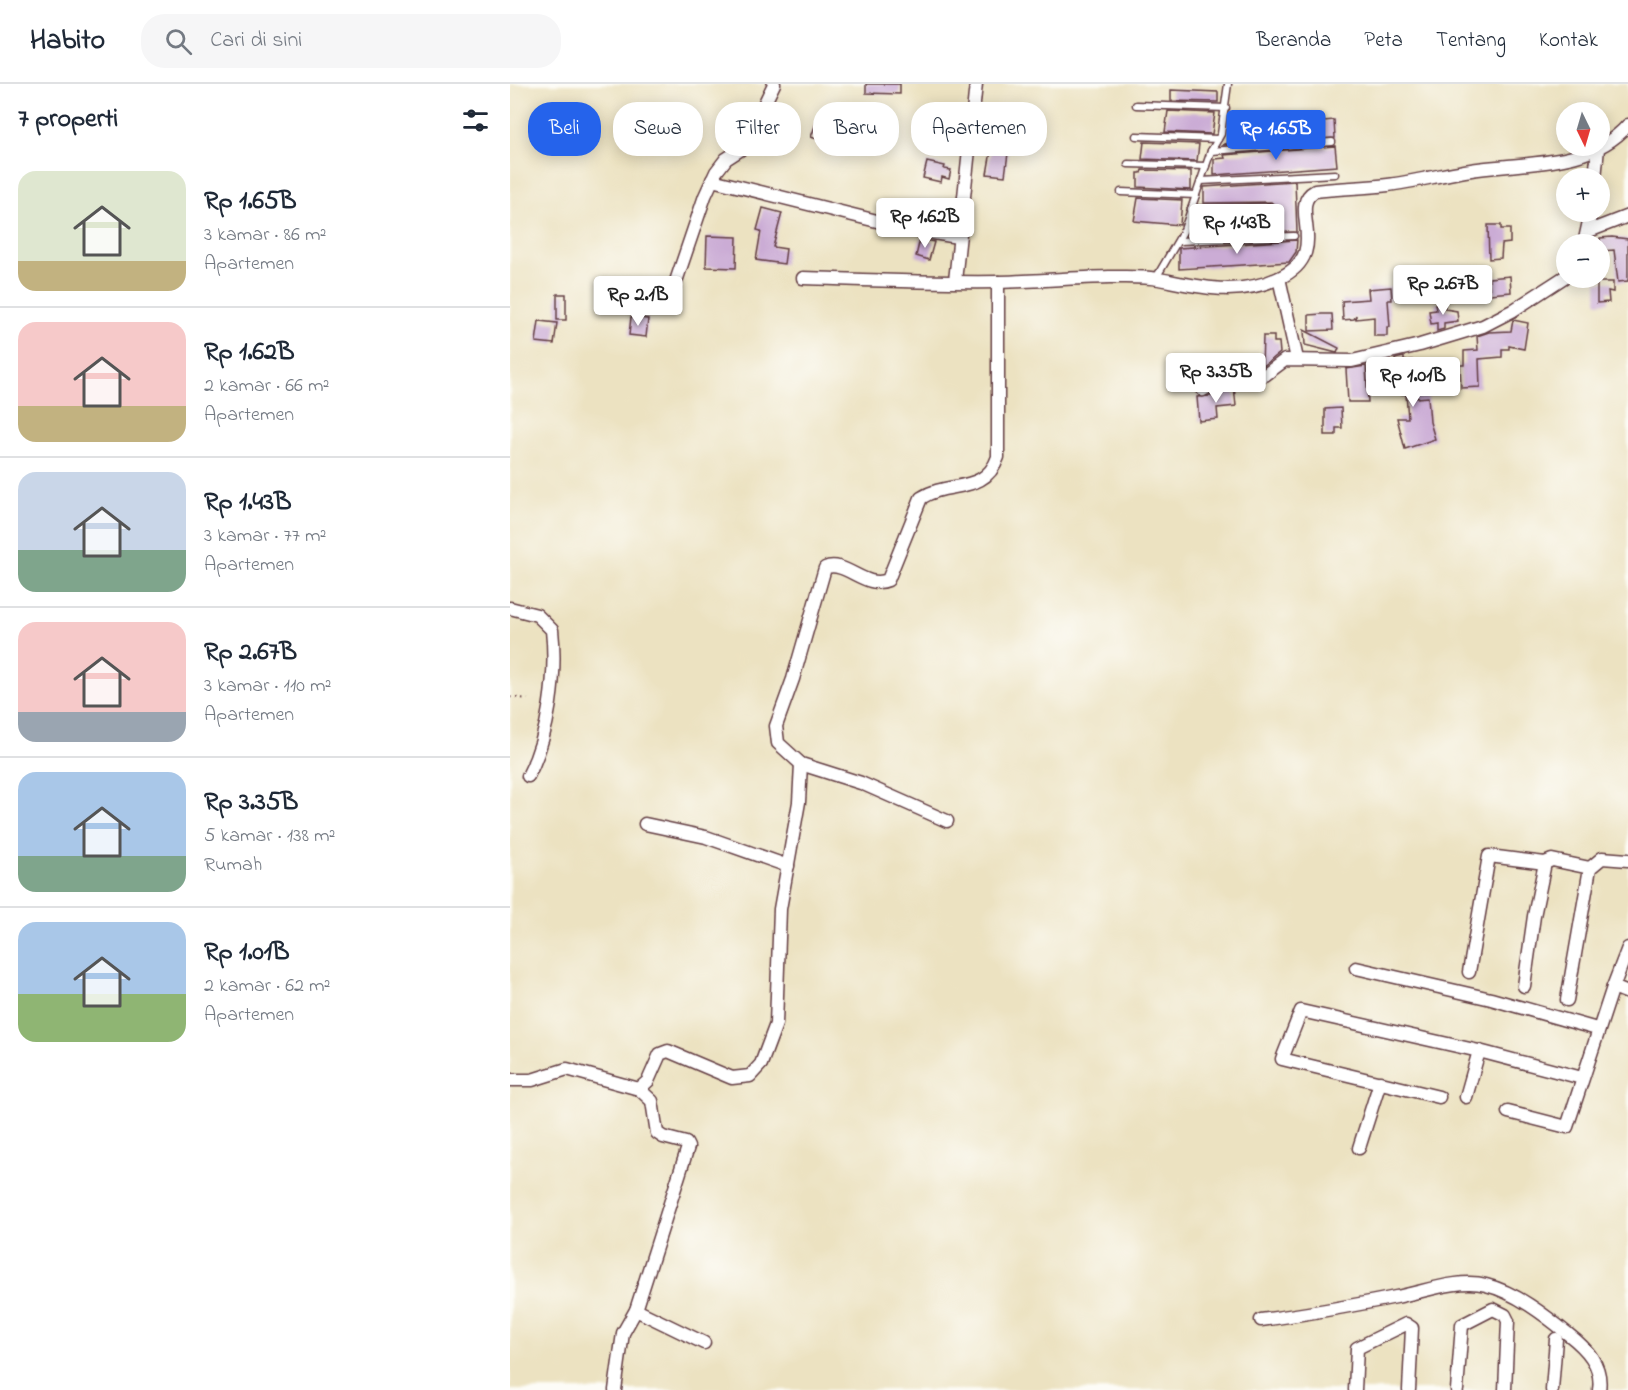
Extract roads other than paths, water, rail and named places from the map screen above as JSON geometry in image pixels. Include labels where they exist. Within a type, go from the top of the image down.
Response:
[{"type":"street","points":[[670,299],[685,250],[712,180],[722,163],[743,148],[774,84]]},
{"type":"street","points":[[955,281],[976,84]]},
{"type":"street","points":[[1610,141],[1618,137],[1628,125]]},
{"type":"street","points":[[803,278],[998,282],[1156,278],[1197,288],[1224,290],[1253,288],[1279,278],[1296,268],[1304,259],[1307,248],[1306,204],[1315,190],[1387,185],[1479,169],[1534,166],[1570,156]]},
{"type":"street","points":[[712,180],[909,229],[958,237]]},
{"type":"street","points":[[1589,231],[1628,216]]},
{"type":"street","points":[[1588,234],[1590,222]]},
{"type":"street","points":[[1279,278],[1297,359]]},
{"type":"street","points":[[947,821],[861,783],[801,764],[778,742],[776,726],[793,679],[825,568],[835,566],[872,581],[888,579],[921,498],[941,490],[974,484],[988,474],[996,464],[998,457],[998,282]]},
{"type":"street","points":[[1199,386],[1203,390],[1225,378],[1265,375],[1280,362],[1297,359],[1352,361],[1455,335],[1484,326],[1556,282]]},
{"type":"street","points":[[510,608],[537,615],[552,630],[554,662],[550,704],[528,776]]},
{"type":"street","points":[[639,1089],[648,1081],[658,1057],[665,1051],[732,1078],[750,1076],[761,1064],[776,1024],[777,942],[799,802],[801,764]]},
{"type":"street","points":[[645,825],[706,837],[788,867]]},
{"type":"street","points":[[1469,972],[1489,856],[1545,863],[1552,860],[1590,868]]},
{"type":"street","points":[[1567,1000],[1590,868],[1602,858],[1628,860]]},
{"type":"street","points":[[1524,986],[1533,916],[1545,863]]},
{"type":"street","points":[[1508,1112],[1567,1127],[1597,1029],[1628,948]]},
{"type":"street","points":[[1356,968],[1491,999],[1597,1029]]},
{"type":"street","points":[[1613,987],[1628,993]]},
{"type":"street","points":[[1440,1097],[1281,1059],[1301,1011],[1479,1051],[1582,1078]]},
{"type":"street","points":[[1466,1097],[1479,1051]]},
{"type":"street","points":[[510,1080],[532,1080],[567,1069],[639,1089],[652,1101],[657,1133],[663,1137],[686,1143],[688,1147],[636,1310],[626,1323],[621,1338],[615,1390]]},
{"type":"street","points":[[1359,1148],[1380,1083]]},
{"type":"street","points":[[1261,1320],[1332,1310],[1453,1286],[1484,1284],[1526,1305],[1578,1341],[1598,1368],[1601,1379],[1599,1390]]},
{"type":"street","points":[[1457,1390],[1462,1325],[1493,1309],[1505,1315],[1508,1321],[1505,1390]]},
{"type":"street","points":[[636,1310],[704,1343]]},
{"type":"street","points":[[1355,1390],[1357,1348],[1406,1324],[1412,1328],[1409,1390]]},
{"type":"street","points":[[1552,1390],[1556,1339]]},
{"type":"lane","points":[[1156,278],[1179,241],[1211,151],[1218,139],[1226,108],[1227,84]]},
{"type":"lane","points":[[1136,105],[1226,108]]},
{"type":"lane","points":[[1136,136],[1218,139]]},
{"type":"lane","points":[[1211,151],[1332,142]]},
{"type":"lane","points":[[1128,164],[1206,166]]},
{"type":"lane","points":[[1201,180],[1335,174]]},
{"type":"lane","points":[[1121,192],[1196,195]]},
{"type":"lane","points":[[1191,209],[1271,207]]},
{"type":"lane","points":[[1179,241],[1294,236]]}]
